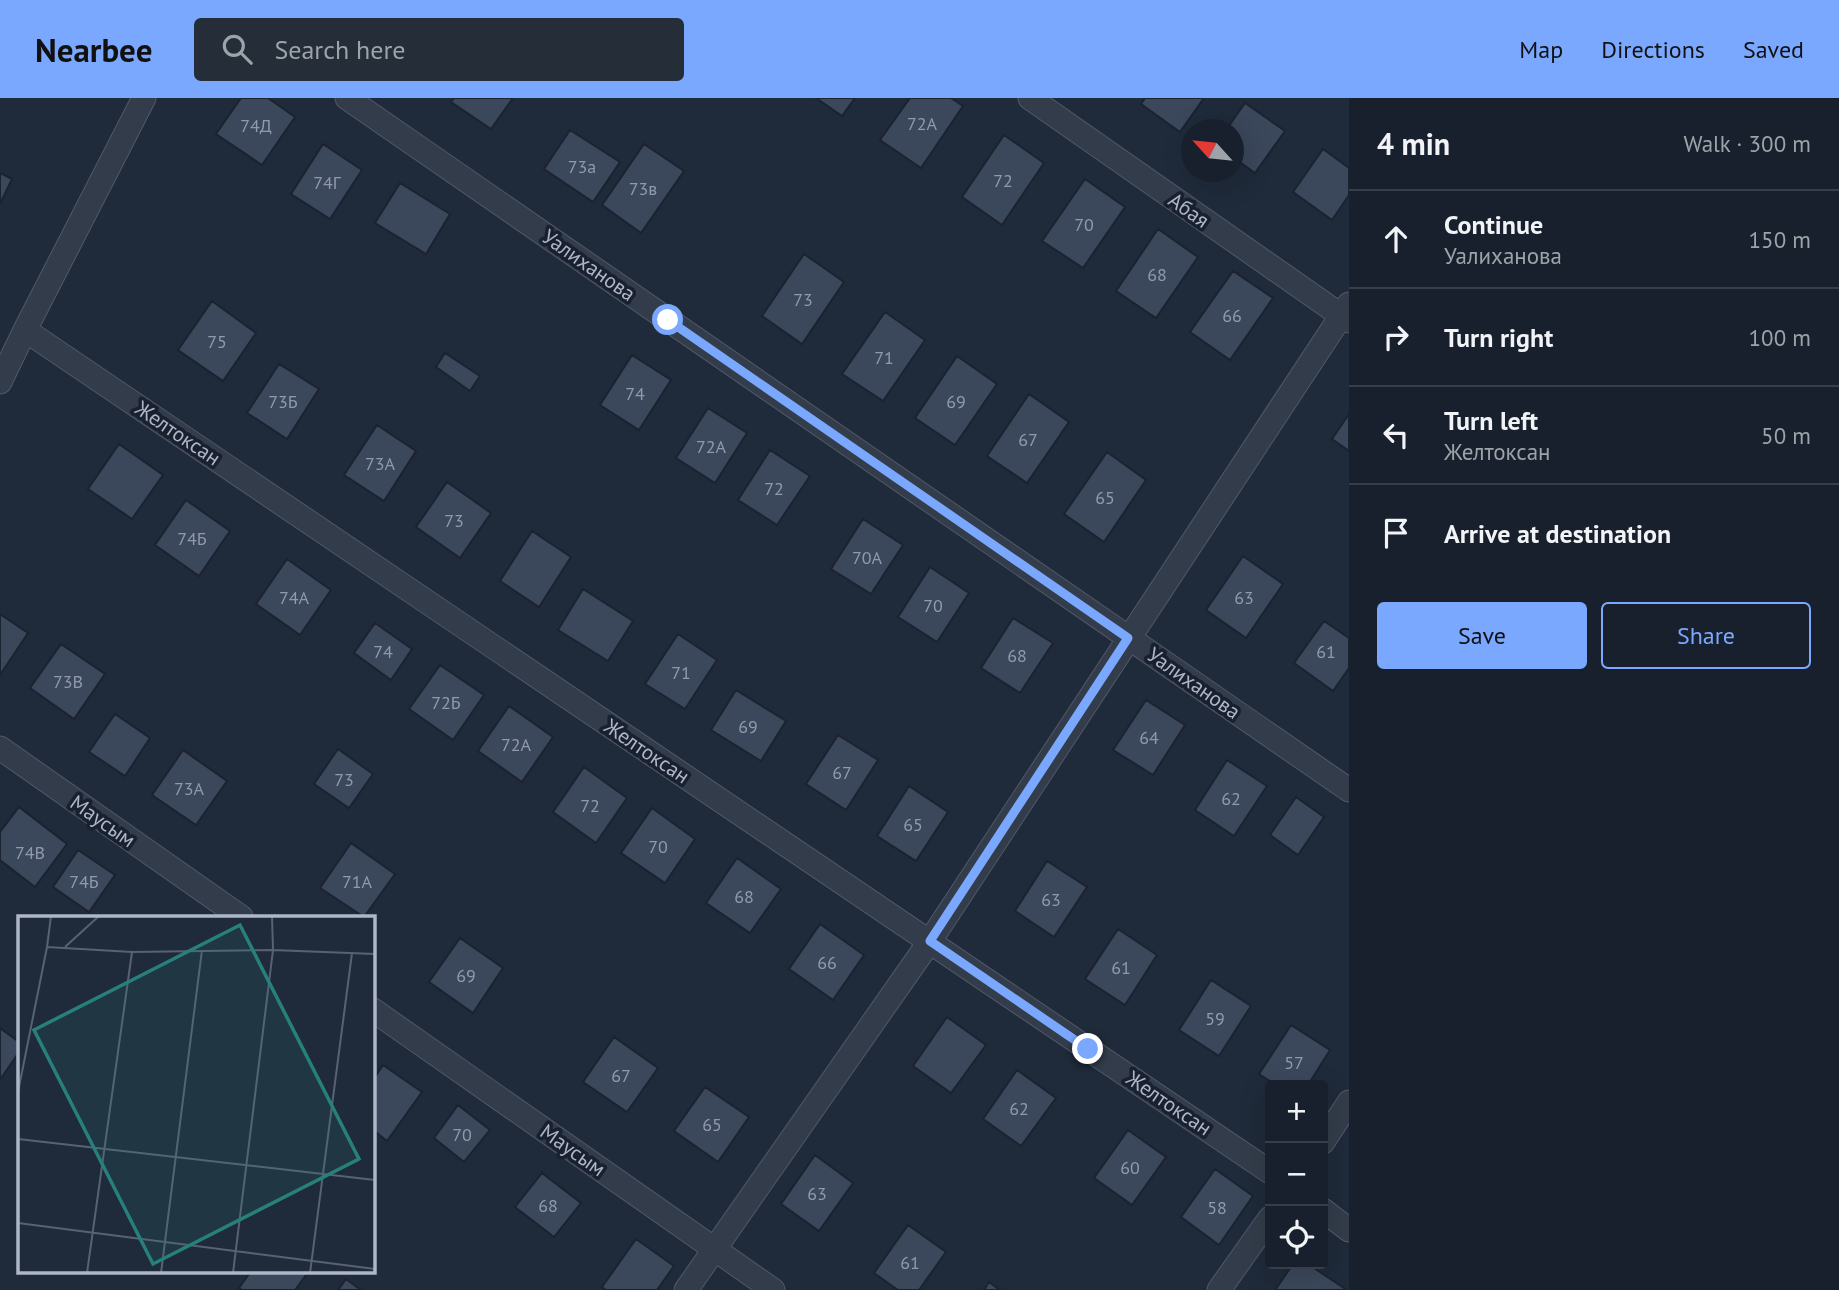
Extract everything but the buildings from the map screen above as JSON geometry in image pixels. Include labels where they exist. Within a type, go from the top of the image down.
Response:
[{"type":"street","points":[[0,383],[24,330],[144,98]]},
{"type":"street","name":"Уалиханова","points":[[347,98],[1349,790]]},
{"type":"street","name":"Абая","points":[[1030,98],[1347,314]]},
{"type":"street","points":[[686,1290],[930,941],[1128,638],[1347,314]]},
{"type":"street","name":"Желтоксан","points":[[24,330],[1265,1168]]},
{"type":"street","name":"Маусым","points":[[0,748],[240,916]]},
{"type":"street","name":"Маусым","points":[[374,1011],[773,1290]]},
{"type":"street","points":[[1328,1134],[1349,1102]]},
{"type":"street","points":[[1328,1214],[1349,1230]]},
{"type":"street","points":[[1219,1290],[1265,1225]]},
{"type":"route","points":[[668,320],[1128,638],[930,941],[1088,1049]]}]
